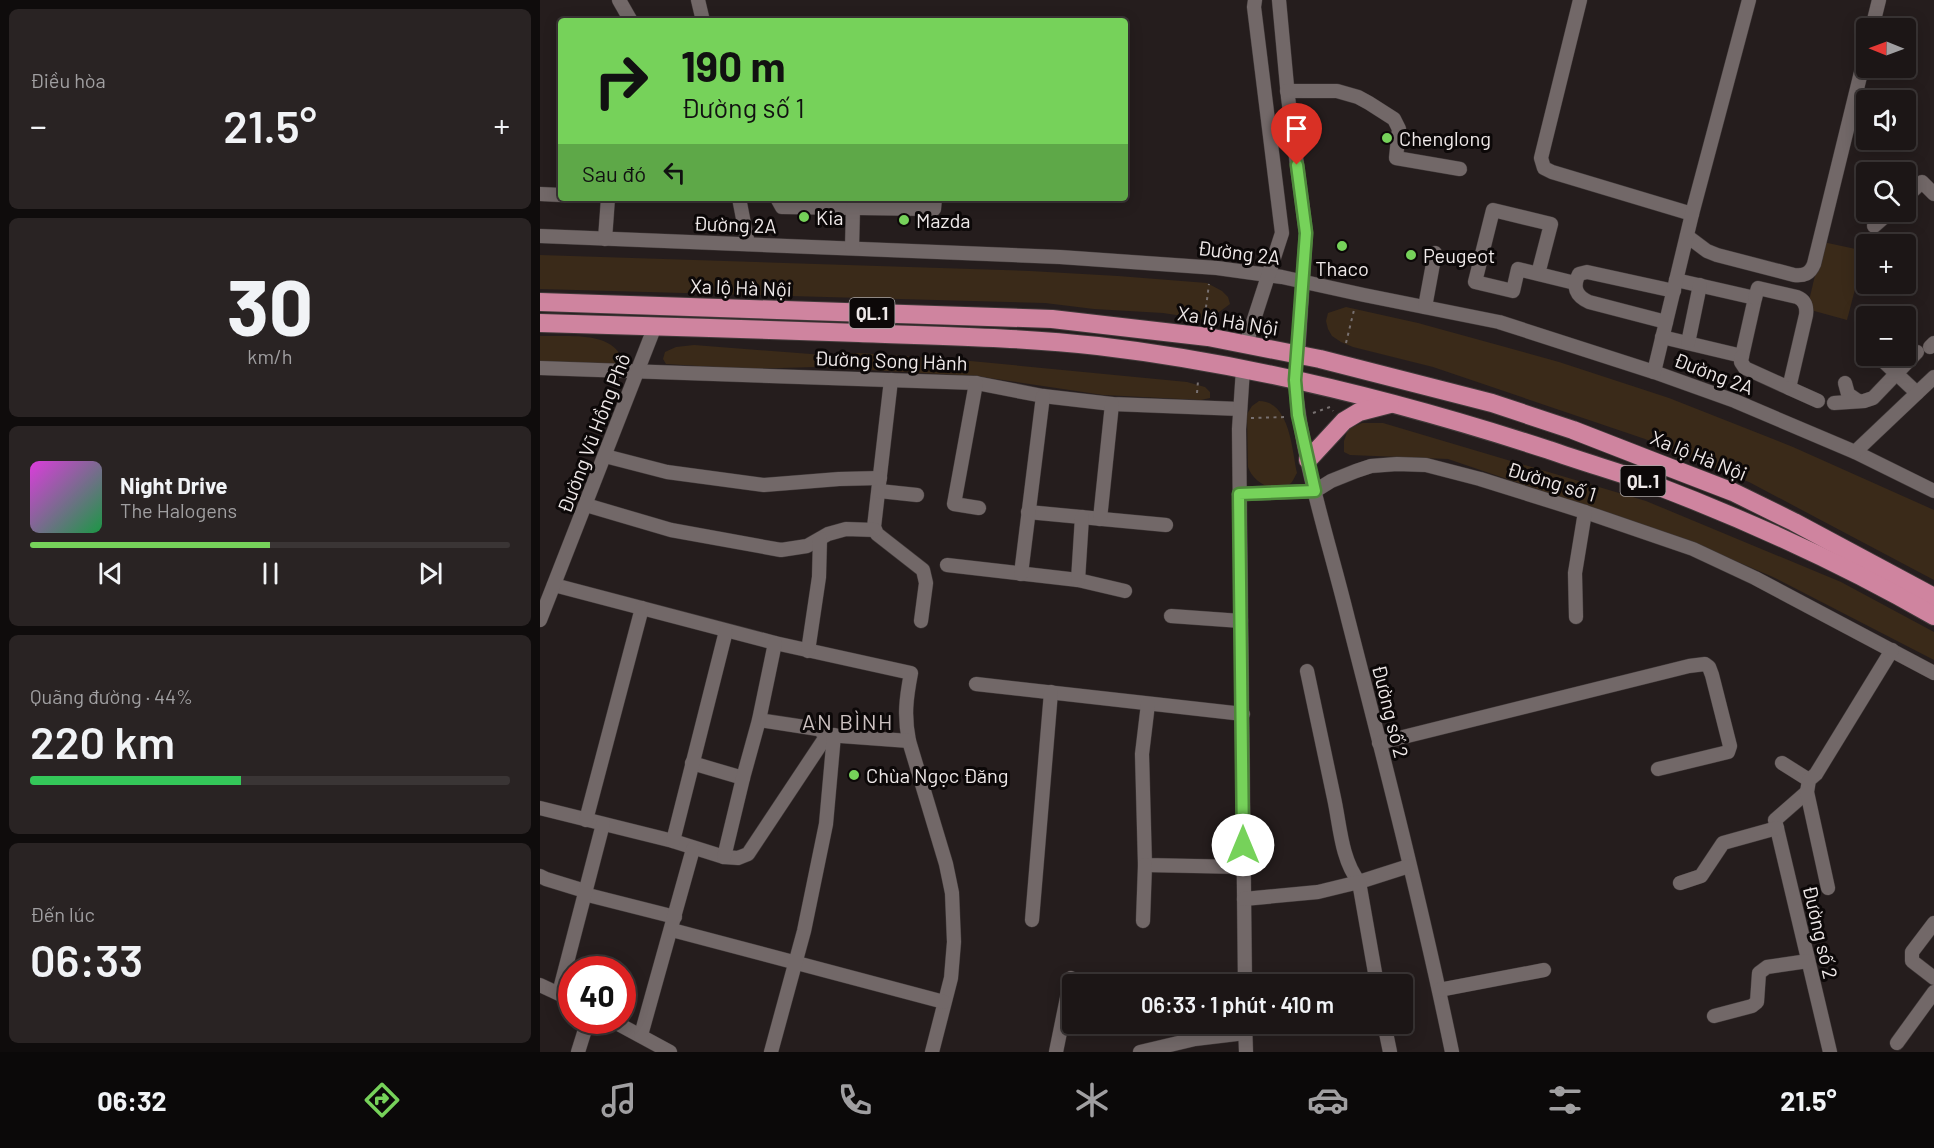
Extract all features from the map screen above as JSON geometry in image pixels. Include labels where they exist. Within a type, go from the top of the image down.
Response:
[{"type":"highway","name":"Xa lộ Hà Nội","points":[[540,302],[1052,319],[1168,332],[1298,354],[1492,403],[1617,447],[1733,492],[1934,597]]},
{"type":"highway","name":"QL.1","points":[[540,323],[1009,339],[1097,346],[1199,360],[1243,369],[1392,403],[1506,436],[1648,483],[1796,545],[1896,594],[1934,616]]},
{"type":"highway","points":[[1243,369],[1246,344]]},
{"type":"highway","points":[[1295,380],[1298,354]]},
{"type":"highway","points":[[1308,460],[1344,421],[1359,412],[1392,403]]},
{"type":"street","points":[[619,0],[630,18]]},
{"type":"street","points":[[698,0],[702,18]]},
{"type":"street","points":[[1243,0],[1255,0],[1257,35],[1282,233],[1246,344]]},
{"type":"street","points":[[1279,0],[1287,91],[1306,233],[1298,354]]},
{"type":"street","points":[[1580,0],[1541,158],[1544,168],[1692,214]]},
{"type":"street","points":[[1654,372],[1692,214],[1749,0]]},
{"type":"street","points":[[1874,18],[1879,0]]},
{"type":"street","points":[[1687,236],[1707,251],[1717,255],[1794,275],[1805,275],[1809,272],[1814,264],[1860,78]]},
{"type":"street","points":[[1287,91],[1328,91],[1358,97],[1394,119],[1399,129],[1396,158],[1460,169]]},
{"type":"street","points":[[1916,188],[1922,182],[1934,194]]},
{"type":"street","points":[[540,194],[558,195]]},
{"type":"street","points":[[605,239],[608,201]]},
{"type":"street","points":[[740,201],[748,244]]},
{"type":"street","points":[[779,201],[782,207],[934,209],[935,201]]},
{"type":"street","points":[[852,248],[853,208]]},
{"type":"street","points":[[1538,274],[1551,224],[1493,210],[1475,282],[1513,291],[1518,269],[1538,274],[1575,283]]},
{"type":"street","points":[[1874,226],[1879,222]]},
{"type":"street","name":"Đường 2A","points":[[540,236],[1060,257],[1217,268],[1303,281],[1506,324],[1654,372],[1735,401],[1855,452],[1934,491]]},
{"type":"street","points":[[1425,306],[1436,253]]},
{"type":"street","points":[[1666,322],[1589,303],[1579,296],[1575,288],[1579,274],[1587,272],[1675,285],[1700,285],[1755,298]]},
{"type":"street","points":[[1688,343],[1700,285]]},
{"type":"street","points":[[1789,388],[1806,307],[1797,297],[1758,288],[1741,362],[1745,368],[1789,388],[1818,400]]},
{"type":"street","name":"Đường Vũ Hồng Phô","points":[[540,620],[655,326]]},
{"type":"street","points":[[1662,337],[1742,356]]},
{"type":"street","points":[[1834,403],[1873,398],[1927,347]]},
{"type":"street","points":[[1888,366],[1917,393]]},
{"type":"street","name":"Đường Song Hành","points":[[540,368],[976,383],[1043,396],[1112,404],[1245,413]]},
{"type":"street","points":[[1243,369],[1245,413],[1239,494],[1245,974]]},
{"type":"street","points":[[1855,452],[1934,377]]},
{"type":"street","points":[[891,380],[874,523],[877,534],[923,570],[926,583],[921,621]]},
{"type":"street","name":"Đường số 2","points":[[1295,380],[1298,415],[1315,491],[1379,743],[1452,1052]]},
{"type":"street","points":[[976,383],[954,504],[979,508]]},
{"type":"street","points":[[1845,383],[1848,394],[1858,401]]},
{"type":"street","points":[[1021,574],[1043,396]]},
{"type":"street","points":[[1100,519],[1112,404]]},
{"type":"street","points":[[604,456],[667,472],[764,485],[839,479],[880,484],[917,495]]},
{"type":"street","name":"Đường số 1","points":[[1239,494],[1315,491],[1348,473],[1371,466],[1426,465],[1480,479],[1694,549],[1755,578],[1934,673]]},
{"type":"street","points":[[586,505],[671,530],[781,550],[807,546],[846,529],[875,530]]},
{"type":"street","points":[[1028,512],[1166,525]]},
{"type":"street","points":[[1576,616],[1575,573],[1585,512]]},
{"type":"street","points":[[1078,580],[1082,517]]},
{"type":"street","points":[[808,651],[819,577],[820,539]]},
{"type":"street","points":[[947,565],[1078,580],[1125,591]]},
{"type":"street","points":[[554,585],[726,631],[911,674],[905,703],[909,741],[946,864],[952,893],[954,942],[951,978],[932,1052]]},
{"type":"street","points":[[586,820],[642,608]]},
{"type":"street","points":[[1171,616],[1241,621]]},
{"type":"street","points":[[673,842],[726,631]]},
{"type":"street","points":[[724,857],[759,720],[775,643]]},
{"type":"street","points":[[1680,883],[1701,876],[1723,843],[1776,824],[1816,774],[1892,650]]},
{"type":"street","points":[[1379,743],[1704,664],[1709,667],[1712,675],[1730,746],[1728,752],[1659,769]]},
{"type":"street","points":[[1307,671],[1348,863],[1359,882],[1375,974]]},
{"type":"street","points":[[976,684],[1243,714]]},
{"type":"street","points":[[1032,920],[1051,692]]},
{"type":"street","points":[[1143,921],[1145,865],[1142,754],[1148,704]]},
{"type":"street","points":[[759,720],[818,729],[831,735],[909,741]]},
{"type":"street","points":[[540,808],[724,857],[738,858],[748,854],[831,735]]},
{"type":"street","points":[[771,1052],[804,932],[826,824],[831,735]]},
{"type":"street","points":[[692,763],[743,778]]},
{"type":"street","points":[[1782,763],[1808,786],[1828,888]]},
{"type":"street","points":[[573,956],[585,893],[603,824]]},
{"type":"street","name":"Đường số 2","points":[[1776,824],[1830,1052]]},
{"type":"street","points":[[641,1035],[693,849]]},
{"type":"street","points":[[1145,865],[1243,867]]},
{"type":"street","points":[[1244,899],[1318,892],[1409,866]]},
{"type":"street","points":[[540,876],[673,924],[795,963],[944,1002]]},
{"type":"street","points":[[1934,923],[1912,952],[1911,957],[1912,961],[1934,978]]},
{"type":"street","points":[[1713,1016],[1752,1006],[1756,1002],[1760,974],[1767,967],[1808,961]]},
{"type":"street","points":[[1439,990],[1544,970]]},
{"type":"street","points":[[540,985],[558,993]]},
{"type":"street","points":[[1898,1043],[1934,992]]},
{"type":"street","points":[[1056,1052],[1062,1022]]},
{"type":"street","points":[[636,1032],[670,1052]]},
{"type":"street","points":[[578,1052],[584,1034]]},
{"type":"street","points":[[1140,1052],[1218,1034]]},
{"type":"street","points":[[1245,1034],[1246,1052]]},
{"type":"street","points":[[1386,1034],[1390,1052]]},
{"type":"path","points":[[1205,315],[1209,284]]},
{"type":"path","points":[[1346,343],[1354,310]]},
{"type":"path","points":[[1197,401],[1198,381]]},
{"type":"path","points":[[1312,413],[1330,407]]},
{"type":"path","points":[[1245,413],[1287,417]]},
{"type":"shaded area","points":[[1823,242],[1856,249],[1856,286],[1847,320],[1807,309]]},
{"type":"shaded area","points":[[540,255],[1030,271],[1118,276],[1207,283],[1222,291],[1228,297],[1230,304],[1215,315],[1202,319],[1163,313],[1094,309],[1045,303],[540,289]]},
{"type":"shaded area","points":[[1346,307],[1418,323],[1559,362],[1669,398],[1793,447],[1934,510],[1934,580],[1749,482],[1645,439],[1433,367],[1341,342],[1332,336],[1326,321],[1328,313]]},
{"type":"shaded area","points":[[540,336],[598,339],[617,350],[622,359],[618,366],[540,365]]},
{"type":"shaded area","points":[[694,345],[824,355],[859,353],[960,360],[1187,382],[1205,387],[1210,392],[1210,398],[1201,400],[1103,395],[976,376],[816,367],[748,369],[666,364],[663,359],[665,352],[676,347]]},
{"type":"shaded area","points":[[1259,401],[1269,403],[1277,409],[1288,428],[1291,440],[1297,473],[1292,482],[1280,488],[1260,483],[1248,467],[1247,414]]},
{"type":"shaded area","points":[[1362,423],[1383,423],[1646,501],[1841,582],[1934,632],[1934,660],[1773,577],[1689,541],[1448,459],[1350,455],[1344,452],[1344,441],[1348,429]]},
{"type":"place","name":"Chenglong","points":[[1387,138]]},
{"type":"place","name":"Kia","points":[[804,217]]},
{"type":"place","name":"Mazda","points":[[904,220]]},
{"type":"place","name":"Thaco","points":[[1342,246]]},
{"type":"place","name":"Peugeot","points":[[1411,255]]},
{"type":"place","name":"Chùa Ngọc Đăng","points":[[854,775]]},
{"type":"district","name":"AN BÌNH","points":[[848,721]]},
{"type":"route","points":[[1243,845],[1239,494],[1315,491],[1298,415],[1295,380],[1306,233],[1297,165]]}]
